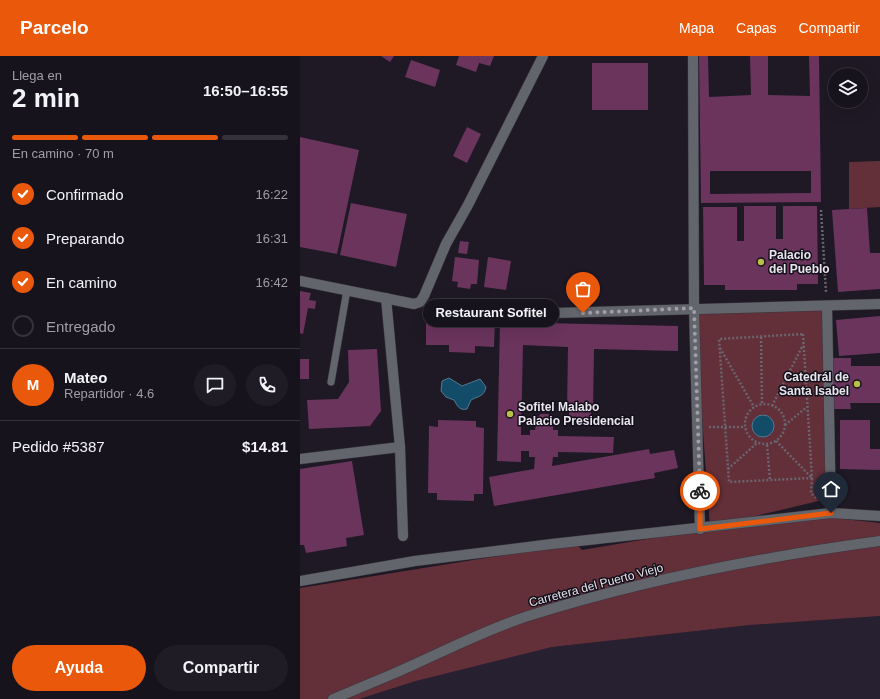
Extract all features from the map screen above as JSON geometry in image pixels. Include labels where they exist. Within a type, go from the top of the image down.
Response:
[{"type":"street","points":[[300,281],[414,304],[420,302],[446,244],[543,56]]},
{"type":"street","points":[[693,56],[694,308],[699,426],[700,529]]},
{"type":"street","points":[[386,298],[400,447],[404,536]]},
{"type":"street","points":[[519,314],[606,313],[694,308],[880,304]]},
{"type":"street","points":[[827,306],[831,513]]},
{"type":"street","points":[[300,458],[400,447]]},
{"type":"street","points":[[300,581],[415,561],[831,513],[880,516]]},
{"type":"street","name":"Carretera del Puerto Viejo","points":[[333,699],[479,635],[527,617],[601,595],[658,580],[810,550],[880,541]]},
{"type":"lane","points":[[331,382],[347,290]]},
{"type":"path","points":[[820,210],[827,306]]},
{"type":"path","points":[[812,478],[729,482],[724,428],[719,339],[803,334],[812,478],[811,493],[831,513]]},
{"type":"path","points":[[761,337],[762,405]]},
{"type":"path","points":[[772,406],[804,345]]},
{"type":"path","points":[[720,347],[754,408]]},
{"type":"path","points":[[785,425],[782,414],[772,406],[762,405],[754,408],[746,416],[745,427],[749,437],[757,443],[767,445],[776,441],[780,437],[785,425],[808,407]]},
{"type":"path","points":[[699,426],[724,428],[745,427]]},
{"type":"path","points":[[776,441],[812,478]]},
{"type":"path","points":[[728,470],[757,443]]},
{"type":"path","points":[[767,445],[770,480]]},
{"type":"shaded area","points":[[880,161],[880,207],[849,209],[849,162]]},
{"type":"shaded area","points":[[822,300],[835,497],[710,527],[694,308]]},
{"type":"shaded area","points":[[826,517],[880,523],[880,616],[750,625],[552,647],[416,681],[359,699],[300,699],[300,588],[571,544],[578,546],[582,550],[706,529]]},
{"type":"shaded area","points":[[880,616],[880,699],[359,699],[416,681],[552,647],[750,625]]},
{"type":"water","points":[[449,378],[462,386],[480,379],[486,387],[484,393],[471,400],[467,409],[462,409],[454,400],[446,397],[441,391],[442,381]]},
{"type":"water","points":[[763,415],[771,418],[774,426],[771,434],[763,437],[755,434],[752,426],[755,418]]},
{"type":"building","points":[[381,56],[394,56],[390,62]]},
{"type":"building","points":[[459,56],[494,56],[490,66],[479,63],[476,72],[456,65]]},
{"type":"building","points":[[699,56],[708,56],[709,97],[751,95],[750,56],[768,56],[768,95],[810,96],[809,56],[819,56],[821,202],[701,203]],"holes":[[[710,171],[811,171],[811,193],[710,194]]]},
{"type":"building","points":[[411,60],[440,70],[435,87],[405,77]]},
{"type":"building","points":[[592,63],[648,63],[648,110],[592,110]]},
{"type":"building","points":[[467,127],[481,134],[467,163],[453,156]]},
{"type":"building","points":[[300,137],[359,150],[337,254],[300,247]]},
{"type":"building","points":[[351,203],[407,214],[396,267],[340,255]]},
{"type":"building","name":"Palacio del Pueblo","points":[[744,206],[776,206],[776,239],[783,239],[783,206],[817,206],[818,284],[797,284],[797,290],[725,290],[725,285],[704,285],[703,207],[737,207],[737,241],[744,241]]},
{"type":"building","points":[[867,208],[870,253],[880,253],[880,289],[838,292],[832,210]]},
{"type":"building","points":[[460,241],[469,242],[467,254],[458,253]]},
{"type":"building","points":[[455,257],[479,260],[477,284],[471,284],[470,289],[457,287],[458,282],[452,281]]},
{"type":"building","points":[[488,257],[511,261],[506,290],[484,287]]},
{"type":"building","points":[[300,291],[311,293],[309,300],[316,301],[315,309],[308,308],[303,334],[300,333]]},
{"type":"building","points":[[880,316],[880,353],[839,356],[836,320]]},
{"type":"building","points":[[426,319],[495,321],[494,347],[475,346],[475,353],[449,352],[449,345],[426,345]]},
{"type":"building","name":"Sofitel Malabo Palacio Presidencial","points":[[500,322],[678,326],[678,351],[594,349],[593,411],[591,410],[591,422],[569,422],[569,410],[567,410],[568,347],[523,345],[521,435],[530,435],[530,430],[535,430],[537,417],[541,414],[548,414],[553,419],[553,430],[558,430],[558,436],[614,437],[613,453],[558,452],[558,457],[553,457],[552,466],[649,449],[650,454],[674,450],[678,468],[654,473],[655,478],[494,506],[489,477],[534,469],[535,457],[529,457],[529,451],[521,451],[521,462],[497,461]]},
{"type":"building","points":[[377,349],[381,411],[370,426],[309,429],[307,400],[338,399],[349,382],[348,350]]},
{"type":"building","name":"Catedrál de Santa Isabel","points":[[833,358],[851,358],[851,366],[880,366],[880,403],[850,403],[851,409],[834,409]]},
{"type":"building","points":[[300,359],[309,359],[309,379],[300,379]]},
{"type":"building","points":[[438,420],[476,421],[476,427],[484,428],[483,494],[474,494],[474,501],[437,500],[437,493],[428,493],[429,426],[438,427]]},
{"type":"building","points":[[840,420],[870,420],[870,449],[880,449],[880,470],[840,469]]},
{"type":"building","points":[[352,461],[364,535],[346,538],[347,546],[306,553],[304,545],[300,545],[300,469]]},
{"type":"way so far","points":[[583,313],[694,308],[700,491]]},
{"type":"place","name":"Palacio del Pueblo","points":[[761,262]]},
{"type":"place","name":"Restaurant Sofitel","points":[[583,313]]},
{"type":"place","name":"Catedrál de Santa Isabel","points":[[857,384]]},
{"type":"place","name":"Sofitel Malabo Palacio Presidencial","points":[[510,414]]},
{"type":"route","points":[[700,491],[700,529],[831,513]]}]
